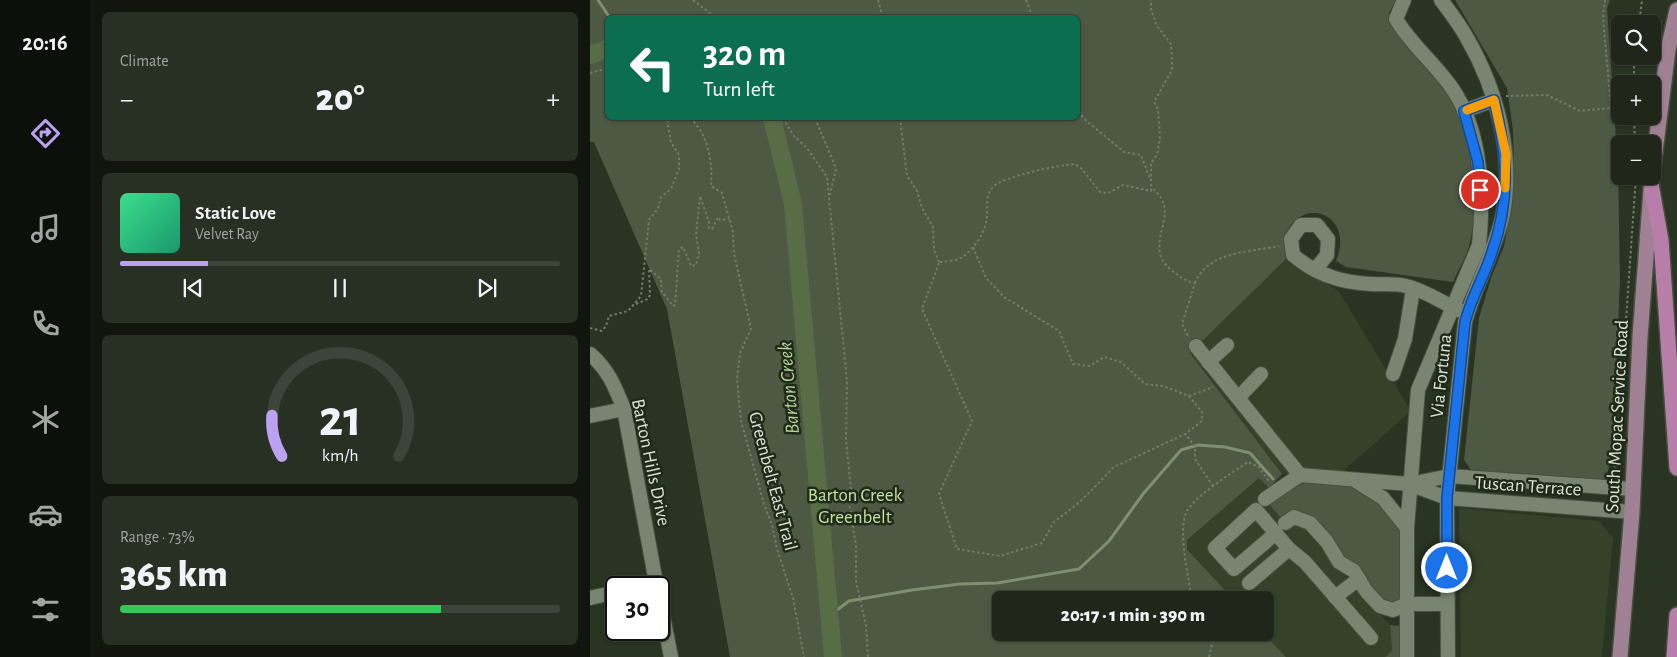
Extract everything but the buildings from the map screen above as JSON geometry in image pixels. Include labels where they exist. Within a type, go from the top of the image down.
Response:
[{"type":"highway","points":[[1653,185],[1660,240],[1677,468]]},
{"type":"highway","points":[[1674,657],[1677,615]]},
{"type":"main road","name":"South Mopac Service Road","points":[[1657,135],[1668,50],[1677,10]]},
{"type":"main road","name":"South Mopac Service Road","points":[[1620,657],[1632,512],[1640,337],[1651,185]]},
{"type":"street","name":"Via Fortuna","points":[[1404,0],[1396,19],[1403,31],[1457,96],[1464,111],[1478,162],[1481,222],[1478,245],[1465,280],[1451,307],[1418,390],[1409,484],[1407,528],[1407,657]]},
{"type":"street","name":"Via Fortuna","points":[[1441,0],[1467,37],[1494,100],[1506,154],[1503,213],[1490,257],[1467,312],[1447,498],[1448,657]]},
{"type":"street","points":[[1464,111],[1494,100]]},
{"type":"street","points":[[1315,270],[1327,255],[1328,239],[1317,224],[1301,225],[1291,238],[1293,255],[1315,270],[1326,276],[1362,284],[1406,285],[1451,307],[1467,312]]},
{"type":"street","points":[[1393,374],[1405,339],[1413,289]]},
{"type":"street","points":[[1196,346],[1300,475]]},
{"type":"street","points":[[1208,362],[1227,346]]},
{"type":"street","name":"Barton Hills Drive","points":[[590,354],[606,370],[624,408],[656,576]]},
{"type":"street","points":[[1238,398],[1261,374]]},
{"type":"street","points":[[590,416],[624,408]]},
{"type":"street","points":[[1271,495],[1300,475],[1409,484]]},
{"type":"street","name":"Tuscan Terrace","points":[[1409,484],[1449,476],[1632,489]]},
{"type":"street","points":[[1353,479],[1383,498],[1407,528]]},
{"type":"street","name":"Tuscan Terrace","points":[[1409,484],[1447,498],[1632,512]]},
{"type":"street","points":[[1371,638],[1305,562],[1289,549],[1280,528],[1294,517],[1310,523],[1327,542],[1339,562],[1354,570],[1366,591],[1380,606],[1393,610],[1407,604],[1447,604]]},
{"type":"street","points":[[1249,583],[1289,549]]},
{"type":"street","points":[[1335,596],[1359,579]]},
{"type":"street","points":[[590,598],[605,595]]},
{"type":"street","name":"Barton Hills Drive","points":[[669,641],[672,657]]},
{"type":"path","points":[[693,0],[712,15]]},
{"type":"path","points":[[878,0],[882,15]]},
{"type":"path","points":[[1026,0],[1032,15]]},
{"type":"path","points":[[1151,181],[1151,163],[1158,155],[1160,138],[1158,109],[1154,102],[1172,70],[1171,44],[1156,26],[1151,10],[1152,0]]},
{"type":"path","points":[[1494,100],[1501,97],[1547,95],[1580,111],[1611,108],[1603,18],[1605,0]]},
{"type":"path","points":[[1640,15],[1642,0]]},
{"type":"path","points":[[590,73],[605,69]]},
{"type":"path","points":[[1080,110],[1084,118],[1124,152],[1141,155],[1153,189],[1162,198],[1166,213],[1158,245],[1163,262],[1185,280],[1195,283]]},
{"type":"path","points":[[636,304],[641,296],[649,220],[658,208],[661,197],[672,189],[679,169],[679,155],[671,142],[667,120]]},
{"type":"path","name":"Greenbelt East Trail","points":[[692,120],[697,124],[706,143],[713,168],[711,186],[722,193],[733,232],[734,254],[751,329],[740,353],[737,380],[741,421],[772,525],[777,549],[793,598],[804,657]]},
{"type":"path","points":[[784,120],[792,135],[807,148],[827,177],[847,381],[846,440],[851,489],[848,495],[856,546],[856,581],[864,619],[868,657]]},
{"type":"path","points":[[816,120],[836,168],[830,198]]},
{"type":"path","points":[[900,120],[907,176],[917,191],[922,208],[933,227],[934,250],[939,263],[922,309],[972,421],[939,494],[957,549],[1000,556],[1042,544],[1054,522],[1081,501],[1114,467],[1185,434],[1202,421],[1202,412],[1190,396],[1164,386],[1144,384],[1121,362],[1104,357],[1090,366],[1073,364],[1059,331],[1004,297],[986,278],[973,248]]},
{"type":"path","points":[[939,263],[959,259],[973,248],[986,222],[988,195],[993,186],[1003,180],[1060,165],[1075,164],[1082,169],[1100,192],[1108,193],[1123,185],[1151,191],[1153,189]]},
{"type":"path","points":[[1610,483],[1616,463],[1636,185]]},
{"type":"path","points":[[590,328],[602,331],[606,326],[608,316],[628,311],[636,304],[648,298],[649,269],[661,279],[662,292],[673,306],[675,305],[679,248],[683,247],[691,266],[696,265],[699,253],[696,235],[700,196],[709,222],[709,228],[712,229],[718,217],[720,220],[729,218]]},
{"type":"path","points":[[1196,346],[1185,333],[1182,324],[1199,273],[1218,258],[1292,244]]},
{"type":"path","points":[[1190,396],[1218,386],[1223,380]]},
{"type":"path","points":[[1185,434],[1195,446],[1195,459],[1213,486]]},
{"type":"path","points":[[1191,591],[1183,537],[1187,511],[1213,486],[1248,462],[1259,467],[1271,495]]},
{"type":"path","points":[[1209,657],[1212,641]]},
{"type":"shaded area","points":[[1287,258],[1339,291],[1411,411],[1341,473],[1282,474],[1190,353]]},
{"type":"shaded area","points":[[1260,477],[1390,625],[1392,651],[1385,657],[1286,657],[1271,641],[1274,641],[1274,591],[1226,591],[1187,548],[1187,540]]},
{"type":"shaded area","points":[[1459,508],[1599,521],[1613,538],[1602,657],[1461,657]]},
{"type":"green space","name":"Barton Creek Greenbelt","points":[[590,0],[1396,0],[1389,13],[1393,22],[1429,65],[1454,99],[1466,126],[1470,143],[1475,178],[1475,213],[1468,251],[1453,282],[1346,267],[1336,261],[1340,245],[1339,232],[1334,222],[1325,216],[1315,213],[1305,214],[1295,220],[1287,231],[1285,241],[1287,258],[1190,353],[1282,474],[1269,488],[1259,478],[1187,540],[1187,549],[1226,591],[992,591],[992,641],[1271,641],[1286,657],[730,657],[667,309],[594,142],[590,142]]},
{"type":"green space","points":[[1455,0],[1610,0],[1607,8],[1612,75],[1611,125],[1615,125],[1616,135],[1611,135],[1611,185],[1618,185],[1620,281],[1612,458],[1604,482],[1471,470],[1464,460],[1479,318],[1491,278],[1504,246],[1512,204],[1513,130],[1507,88]]},
{"type":"green space","points":[[1300,475],[1353,479],[1407,528],[1407,604],[1393,610],[1310,523],[1285,523],[1265,499]]},
{"type":"green space","points":[[1390,625],[1400,626],[1401,657],[1385,657],[1392,651]]},
{"type":"waterway","points":[[598,0],[608,15]]},
{"type":"waterway","name":"Barton Creek","points":[[590,55],[605,49]]},
{"type":"waterway","name":"Barton Creek","points":[[772,120],[793,204],[833,657]]},
{"type":"waterway","points":[[829,616],[849,601],[960,584],[997,583],[1079,569],[1109,541],[1143,494],[1181,450],[1198,445],[1225,447],[1250,453],[1273,479]]},
{"type":"slow traffic","points":[[1467,110],[1494,100],[1506,154],[1505,188]]},
{"type":"route","points":[[1447,568],[1447,498],[1465,322],[1469,306],[1490,257],[1503,213],[1506,154],[1494,100],[1464,111],[1478,162],[1480,190]]}]
